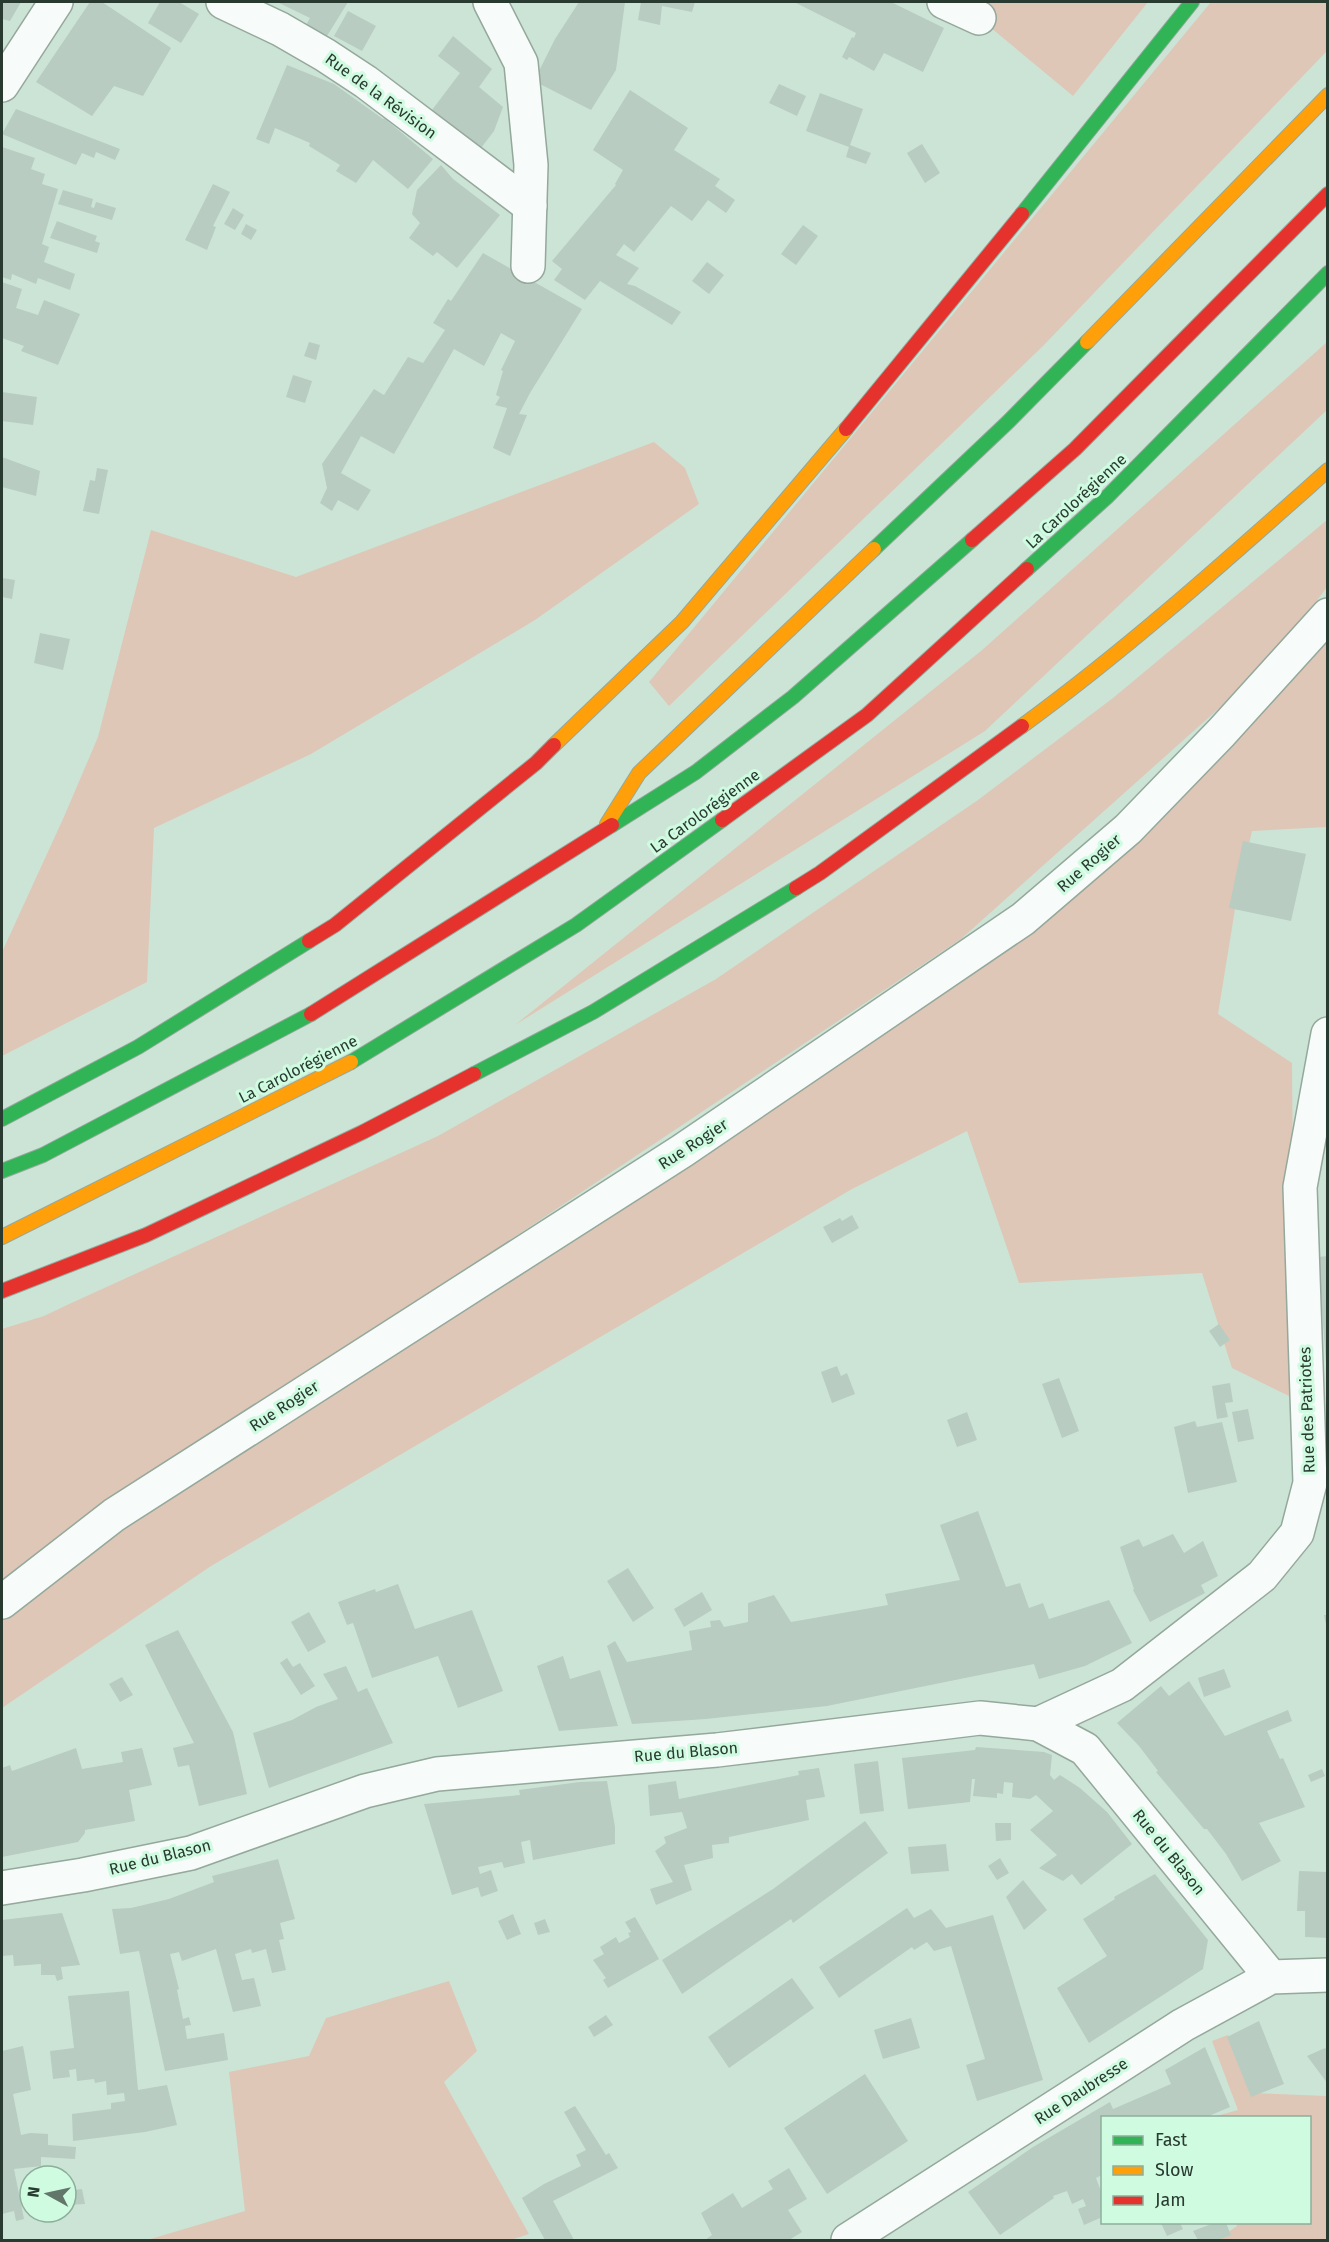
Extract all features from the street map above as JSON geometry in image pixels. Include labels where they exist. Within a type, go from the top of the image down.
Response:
[{"type":"highway","points":[[2,1119],[138,1047],[335,925],[536,763],[689,613],[898,367],[1192,2]]},
{"type":"highway","points":[[603,830],[639,773],[1008,422],[1328,95]]},
{"type":"highway","points":[[2,1171],[44,1155],[304,1018],[696,772],[793,698],[1075,449],[1328,195]]},
{"type":"highway","name":"La Carolorégienne","points":[[2,1237],[350,1063],[576,925],[848,729],[1108,496],[1328,273]]},
{"type":"highway","points":[[2,1291],[146,1235],[363,1132],[593,1012],[820,873],[1070,691],[1246,543],[1328,470]]},
{"type":"street","points":[[2,85],[56,2]]},
{"type":"street","name":"Rue de la Révision","points":[[223,2],[280,29],[350,71],[530,206]]},
{"type":"street","points":[[490,2],[521,63],[531,165],[528,266]]},
{"type":"street","points":[[944,2],[979,18]]},
{"type":"street","name":"Rue Rogier","points":[[2,1602],[114,1515],[682,1152],[1023,920],[1128,829],[1221,733],[1328,615]]},
{"type":"street","name":"Rue des Patriotes","points":[[1038,1725],[1122,1685],[1262,1576],[1297,1533],[1310,1483],[1300,1187],[1328,1034]]},
{"type":"street","name":"Rue du Blason","points":[[2,1888],[83,1875],[191,1853],[365,1791],[437,1774],[717,1750],[980,1718],[1038,1725],[1085,1749],[1271,1977]]},
{"type":"street","name":"Rue Daubresse","points":[[848,2241],[1183,2025],[1271,1977],[1328,1975]]},
{"type":"shaded area","points":[[944,2],[1148,2],[1073,96],[979,18]]},
{"type":"shaded area","points":[[1211,2],[1327,2],[1327,51],[1043,346],[669,706],[649,682]]},
{"type":"shaded area","points":[[1327,342],[1327,410],[985,731],[515,1025],[981,651]]},
{"type":"shaded area","points":[[654,442],[685,468],[699,504],[535,620],[311,754],[154,828],[147,982],[2,1056],[2,952],[98,737],[151,530],[296,577]]},
{"type":"shaded area","points":[[1327,520],[1327,587],[1273,660],[961,939],[444,1284],[123,1509],[950,970],[1204,751],[1327,615],[1327,827],[1252,831],[1236,903],[1218,1014],[1292,1063],[1295,1399],[1232,1368],[1202,1273],[1019,1283],[967,1131],[852,1189],[211,1566],[2,1708],[2,1619],[12,1608],[2,1602],[2,1329],[44,1316],[438,1136],[716,979],[978,800],[1113,698]]},
{"type":"shaded area","points":[[449,1981],[477,2051],[444,2082],[529,2234],[511,2240],[147,2240],[245,2211],[229,2072],[309,2056],[326,2018]]},
{"type":"shaded area","points":[[1228,2035],[1252,2093],[1327,2096],[1327,2240],[1217,2240],[1237,2226],[1236,2224],[1311,2224],[1311,2116],[1217,2116],[1238,2110],[1212,2041]]},
{"type":"building","points":[[2,2],[21,2],[10,21],[2,19]]},
{"type":"building","points":[[90,2],[102,2],[171,48],[143,96],[114,86],[92,116],[36,82]]},
{"type":"building","points":[[160,2],[179,2],[199,14],[181,43],[148,23]]},
{"type":"building","points":[[277,2],[348,2],[327,36],[305,27],[310,18]]},
{"type":"building","points":[[579,2],[625,2],[616,70],[591,110],[534,81],[555,39]]},
{"type":"building","points":[[641,2],[695,2],[692,12],[662,6],[660,25],[638,20]]},
{"type":"building","points":[[794,2],[891,2],[944,28],[923,72],[884,53],[874,71],[849,57],[847,60],[842,57],[856,33]]},
{"type":"building","points":[[348,11],[376,26],[362,51],[334,36]]},
{"type":"building","points":[[453,36],[492,69],[479,87],[503,107],[494,131],[481,148],[432,110],[460,73],[438,56]]},
{"type":"building","points":[[287,65],[334,84],[384,118],[433,159],[408,189],[373,160],[356,183],[336,171],[340,165],[309,146],[310,143],[275,128],[269,144],[256,139]]},
{"type":"building","points":[[779,84],[806,96],[797,116],[769,103]]},
{"type":"building","points":[[630,90],[688,128],[674,150],[720,179],[715,186],[735,200],[726,213],[708,200],[692,221],[671,206],[634,252],[624,244],[616,255],[639,268],[627,284],[635,286],[681,312],[672,325],[600,281],[585,300],[554,280],[562,269],[552,261],[616,185],[623,170],[593,150]]},
{"type":"building","points":[[820,93],[863,109],[850,145],[871,153],[866,164],[846,157],[849,147],[806,131]]},
{"type":"building","points":[[16,109],[120,149],[115,160],[96,152],[94,158],[82,153],[76,165],[2,134]]},
{"type":"building","points":[[922,144],[940,173],[925,183],[907,153]]},
{"type":"building","points":[[2,147],[35,158],[31,169],[45,174],[42,184],[58,189],[42,244],[49,247],[44,262],[75,274],[70,290],[38,278],[36,284],[12,274],[11,280],[2,277]]},
{"type":"building","points":[[441,165],[453,179],[500,215],[457,268],[437,252],[433,256],[409,238],[420,223],[412,214],[417,190]]},
{"type":"building","points":[[213,184],[230,192],[213,226],[216,227],[207,250],[185,240]]},
{"type":"building","points":[[63,190],[93,199],[91,207],[94,208],[96,202],[116,208],[112,220],[58,204]]},
{"type":"building","points":[[233,208],[244,215],[235,230],[224,224]]},
{"type":"building","points":[[57,221],[97,236],[95,241],[100,243],[97,253],[50,238]]},
{"type":"building","points":[[246,224],[257,230],[251,240],[241,234]]},
{"type":"building","points":[[803,225],[818,236],[796,265],[781,254]]},
{"type":"building","points":[[483,253],[582,309],[519,414],[527,415],[510,456],[493,448],[507,408],[495,405],[500,397],[496,395],[503,371],[501,370],[515,341],[501,333],[484,366],[454,349],[394,454],[361,436],[341,473],[371,490],[358,511],[338,500],[332,511],[320,503],[327,488],[322,464],[374,389],[384,395],[408,357],[423,363],[445,330],[433,323],[448,299],[451,301]]},
{"type":"building","points":[[707,262],[724,275],[709,294],[692,281]]},
{"type":"building","points":[[2,282],[22,289],[16,308],[38,315],[44,300],[80,314],[58,365],[21,351],[24,346],[2,338]]},
{"type":"building","points":[[309,342],[320,345],[316,360],[304,356]]},
{"type":"building","points":[[293,375],[312,381],[305,403],[286,397]]},
{"type":"building","points":[[2,392],[37,397],[33,425],[2,421]]},
{"type":"building","points":[[2,457],[40,471],[36,496],[2,487]]},
{"type":"building","points":[[97,468],[108,470],[99,514],[83,511],[90,480],[95,481]]},
{"type":"building","points":[[2,578],[15,580],[12,599],[2,597]]},
{"type":"building","points":[[40,633],[70,639],[63,670],[34,663]]},
{"type":"building","points":[[1243,841],[1306,854],[1291,921],[1229,908]]},
{"type":"building","points":[[852,1215],[859,1228],[832,1243],[823,1227],[840,1218],[842,1221]]},
{"type":"building","points":[[1328,1256],[1328,1363],[1326,1363],[1318,1257]]},
{"type":"building","points":[[1219,1324],[1230,1340],[1220,1347],[1209,1331]]},
{"type":"building","points":[[837,1366],[841,1376],[847,1373],[855,1394],[832,1403],[821,1372]]},
{"type":"building","points":[[1059,1378],[1079,1431],[1062,1438],[1042,1384]]},
{"type":"building","points":[[1230,1383],[1233,1402],[1225,1403],[1228,1417],[1217,1419],[1212,1386]]},
{"type":"building","points":[[1248,1409],[1254,1439],[1238,1442],[1232,1412]]},
{"type":"building","points":[[967,1412],[977,1440],[957,1447],[947,1420]]},
{"type":"building","points":[[1195,1421],[1197,1427],[1222,1422],[1237,1482],[1188,1493],[1174,1427]]},
{"type":"building","points":[[978,1511],[1006,1587],[1020,1583],[1029,1608],[1043,1603],[1049,1619],[1109,1600],[1132,1643],[1085,1666],[1039,1679],[1034,1664],[827,1706],[706,1719],[632,1724],[607,1646],[615,1641],[627,1662],[692,1650],[689,1631],[711,1627],[710,1621],[720,1620],[724,1627],[748,1622],[748,1603],[774,1595],[791,1622],[888,1605],[885,1594],[960,1580],[940,1525]]},
{"type":"building","points":[[1173,1534],[1184,1553],[1203,1541],[1218,1576],[1201,1585],[1205,1593],[1150,1622],[1133,1590],[1120,1547],[1139,1539],[1143,1547]]},
{"type":"building","points":[[628,1568],[654,1608],[633,1622],[607,1581]]},
{"type":"building","points":[[398,1584],[415,1629],[472,1610],[503,1691],[458,1708],[438,1656],[372,1678],[353,1623],[347,1625],[338,1602],[375,1589],[376,1592]]},
{"type":"building","points":[[702,1592],[712,1610],[684,1627],[674,1609]]},
{"type":"building","points":[[309,1612],[326,1642],[308,1652],[291,1622]]},
{"type":"building","points":[[1324,1615],[1328,1615],[1328,1629],[1327,1629]]},
{"type":"building","points":[[178,1630],[233,1732],[247,1794],[199,1806],[189,1765],[178,1767],[173,1748],[194,1743],[145,1645]]},
{"type":"building","points":[[563,1656],[570,1679],[600,1670],[618,1726],[559,1731],[537,1666]]},
{"type":"building","points":[[287,1658],[293,1667],[300,1663],[315,1686],[301,1695],[280,1663]]},
{"type":"building","points":[[346,1666],[358,1692],[367,1688],[393,1743],[269,1788],[253,1733],[292,1720],[316,1707],[338,1699],[323,1674]]},
{"type":"building","points":[[1224,1669],[1231,1687],[1204,1697],[1198,1678]]},
{"type":"building","points":[[122,1677],[133,1695],[120,1702],[109,1684]]},
{"type":"building","points":[[1189,1681],[1225,1736],[1288,1710],[1292,1721],[1267,1731],[1280,1759],[1283,1758],[1305,1807],[1259,1823],[1281,1861],[1242,1881],[1226,1854],[1207,1829],[1204,1829],[1156,1772],[1158,1771],[1139,1746],[1117,1723],[1161,1686],[1169,1696]]},
{"type":"building","points":[[976,1747],[1044,1752],[1052,1755],[1050,1775],[1054,1780],[1060,1775],[1080,1788],[1107,1812],[1132,1844],[1081,1885],[1072,1874],[1063,1881],[1039,1868],[1057,1855],[1030,1830],[1053,1811],[1036,1795],[1030,1799],[1012,1797],[1013,1783],[1004,1782],[1003,1794],[997,1793],[997,1798],[973,1796],[975,1779],[972,1779],[970,1802],[908,1809],[902,1758],[975,1750]]},
{"type":"building","points":[[76,1748],[82,1769],[123,1762],[121,1752],[142,1748],[152,1785],[129,1790],[135,1821],[85,1830],[78,1842],[2,1857],[2,1768],[10,1765],[12,1771]]},
{"type":"building","points":[[878,1761],[884,1811],[860,1814],[854,1764]]},
{"type":"building","points":[[819,1768],[825,1797],[806,1800],[809,1820],[729,1837],[729,1843],[712,1845],[713,1858],[684,1865],[692,1890],[656,1905],[650,1889],[673,1882],[655,1851],[666,1843],[664,1837],[687,1828],[682,1812],[650,1816],[648,1785],[676,1781],[679,1799],[799,1775],[798,1771]]},
{"type":"building","points":[[1322,1769],[1325,1776],[1311,1782],[1308,1775]]},
{"type":"building","points":[[607,1781],[615,1827],[615,1844],[533,1860],[530,1840],[521,1842],[525,1863],[504,1868],[502,1862],[478,1867],[480,1874],[491,1870],[498,1891],[481,1897],[478,1887],[452,1895],[424,1804],[520,1795],[519,1790]]},
{"type":"building","points":[[865,1821],[888,1853],[793,1923],[791,1919],[682,1994],[662,1960],[773,1889]]},
{"type":"building","points":[[995,1823],[1011,1823],[1011,1840],[996,1841]]},
{"type":"building","points":[[946,1844],[949,1871],[911,1874],[908,1847]]},
{"type":"building","points":[[1000,1858],[1009,1873],[997,1880],[988,1866]]},
{"type":"building","points":[[278,1859],[295,1919],[280,1923],[284,1939],[279,1940],[286,1970],[272,1973],[266,1949],[252,1953],[251,1949],[235,1954],[242,1980],[254,1978],[261,2006],[233,2012],[216,1949],[182,1961],[179,1952],[170,1954],[179,1989],[177,1990],[183,2019],[189,2017],[191,2025],[185,2026],[187,2039],[224,2033],[228,2060],[165,2071],[139,1951],[120,1954],[112,1909],[131,1908],[169,1899],[214,1882],[212,1876]]},
{"type":"building","points":[[1299,1871],[1328,1872],[1328,1938],[1305,1937],[1305,1911],[1297,1911]]},
{"type":"building","points":[[1155,1874],[1208,1940],[1203,1969],[1089,2043],[1057,1988],[1107,1956],[1083,1919],[1115,1899],[1114,1897]]},
{"type":"building","points":[[1023,1880],[1047,1910],[1024,1930],[1006,1897]]},
{"type":"building","points":[[907,1908],[914,1918],[931,1909],[946,1928],[993,1915],[1043,2080],[977,2101],[966,2065],[985,2059],[951,1946],[934,1951],[927,1942],[914,1950],[912,1947],[839,1998],[819,1967]]},
{"type":"building","points":[[62,1913],[80,1965],[61,1967],[63,1979],[57,1981],[55,1975],[41,1975],[41,1964],[14,1966],[13,1955],[2,1956],[2,1920]]},
{"type":"building","points":[[513,1914],[521,1934],[507,1940],[498,1921]]},
{"type":"building","points":[[635,1917],[659,1959],[608,1988],[603,1980],[606,1978],[593,1960],[604,1954],[600,1947],[616,1937],[619,1943],[630,1937],[628,1933],[631,1932],[625,1922]]},
{"type":"building","points":[[545,1919],[550,1932],[538,1935],[534,1923]]},
{"type":"building","points":[[792,1978],[814,2008],[729,2068],[708,2037]]},
{"type":"building","points":[[129,1991],[138,2090],[167,2085],[177,2125],[145,2132],[73,2141],[72,2114],[111,2109],[111,2103],[125,2101],[124,2093],[107,2095],[106,2081],[95,2083],[94,2079],[77,2081],[76,2069],[69,2070],[70,2077],[53,2079],[50,2051],[74,2048],[68,1996]]},
{"type":"building","points":[[606,2015],[613,2025],[594,2037],[588,2027]]},
{"type":"building","points":[[911,2018],[920,2048],[883,2059],[874,2030]]},
{"type":"building","points":[[1259,2021],[1284,2084],[1251,2097],[1227,2037]]},
{"type":"building","points":[[23,2046],[31,2090],[13,2094],[21,2135],[48,2134],[48,2145],[76,2147],[75,2159],[41,2157],[41,2164],[18,2164],[18,2169],[14,2169],[18,2189],[18,2220],[16,2221],[14,2211],[2,2214],[2,2051]]},
{"type":"building","points":[[1205,2047],[1230,2107],[1209,2116],[1101,2116],[1101,2176],[1096,2178],[1101,2191],[1100,2218],[1084,2225],[1078,2209],[1086,2206],[1083,2199],[1072,2204],[1067,2191],[1053,2196],[1054,2198],[1000,2235],[968,2192],[1033,2147],[1110,2102],[1113,2109],[1171,2084],[1165,2070]]},
{"type":"building","points":[[1325,2048],[1328,2052],[1328,2084],[1307,2056]]},
{"type":"building","points":[[865,2074],[908,2141],[827,2194],[784,2128]]},
{"type":"building","points":[[575,2106],[606,2155],[609,2153],[618,2168],[553,2201],[574,2240],[545,2240],[522,2198],[544,2184],[581,2166],[576,2155],[586,2150],[564,2112]]},
{"type":"building","points":[[789,2168],[807,2199],[788,2210],[802,2232],[789,2240],[705,2240],[712,2235],[701,2213],[733,2193],[742,2208],[773,2189],[768,2181]]},
{"type":"building","points":[[82,2189],[85,2204],[78,2204],[78,2190]]},
{"type":"building","points":[[1161,2224],[1180,2224],[1183,2229],[1167,2236]]},
{"type":"building","points":[[1211,2224],[1226,2224],[1231,2235],[1218,2240],[1198,2240],[1193,2231]]},
{"type":"traffic: fast","points":[[1022,214],[1192,2]]},
{"type":"traffic: fast","points":[[1027,569],[1108,496],[1328,273]]},
{"type":"traffic: fast","points":[[874,549],[1008,422],[1087,342]]},
{"type":"traffic: fast","points":[[612,825],[696,772],[793,697],[972,540]]},
{"type":"traffic: fast","points":[[351,1062],[576,925],[722,820]]},
{"type":"traffic: fast","points":[[474,1074],[593,1012],[796,888]]},
{"type":"traffic: fast","points":[[2,1119],[138,1047],[309,941]]},
{"type":"traffic: fast","points":[[2,1171],[43,1155],[311,1014]]},
{"type":"traffic: slow","points":[[1087,342],[1328,95]]},
{"type":"traffic: slow","points":[[554,745],[682,622],[846,429]]},
{"type":"traffic: slow","points":[[1022,726],[1140,634],[1328,470]]},
{"type":"traffic: slow","points":[[607,824],[639,773],[874,549]]},
{"type":"traffic: slow","points":[[2,1237],[351,1062]]},
{"type":"traffic: jam","points":[[972,540],[1075,449],[1328,194]]},
{"type":"traffic: jam","points":[[846,429],[1022,214]]},
{"type":"traffic: jam","points":[[722,820],[867,715],[1027,569]]},
{"type":"traffic: jam","points":[[796,888],[1022,726]]},
{"type":"traffic: jam","points":[[309,941],[335,925],[536,763],[554,745]]},
{"type":"traffic: jam","points":[[311,1014],[612,825]]},
{"type":"traffic: jam","points":[[2,1291],[146,1235],[363,1132],[474,1074]]}]
